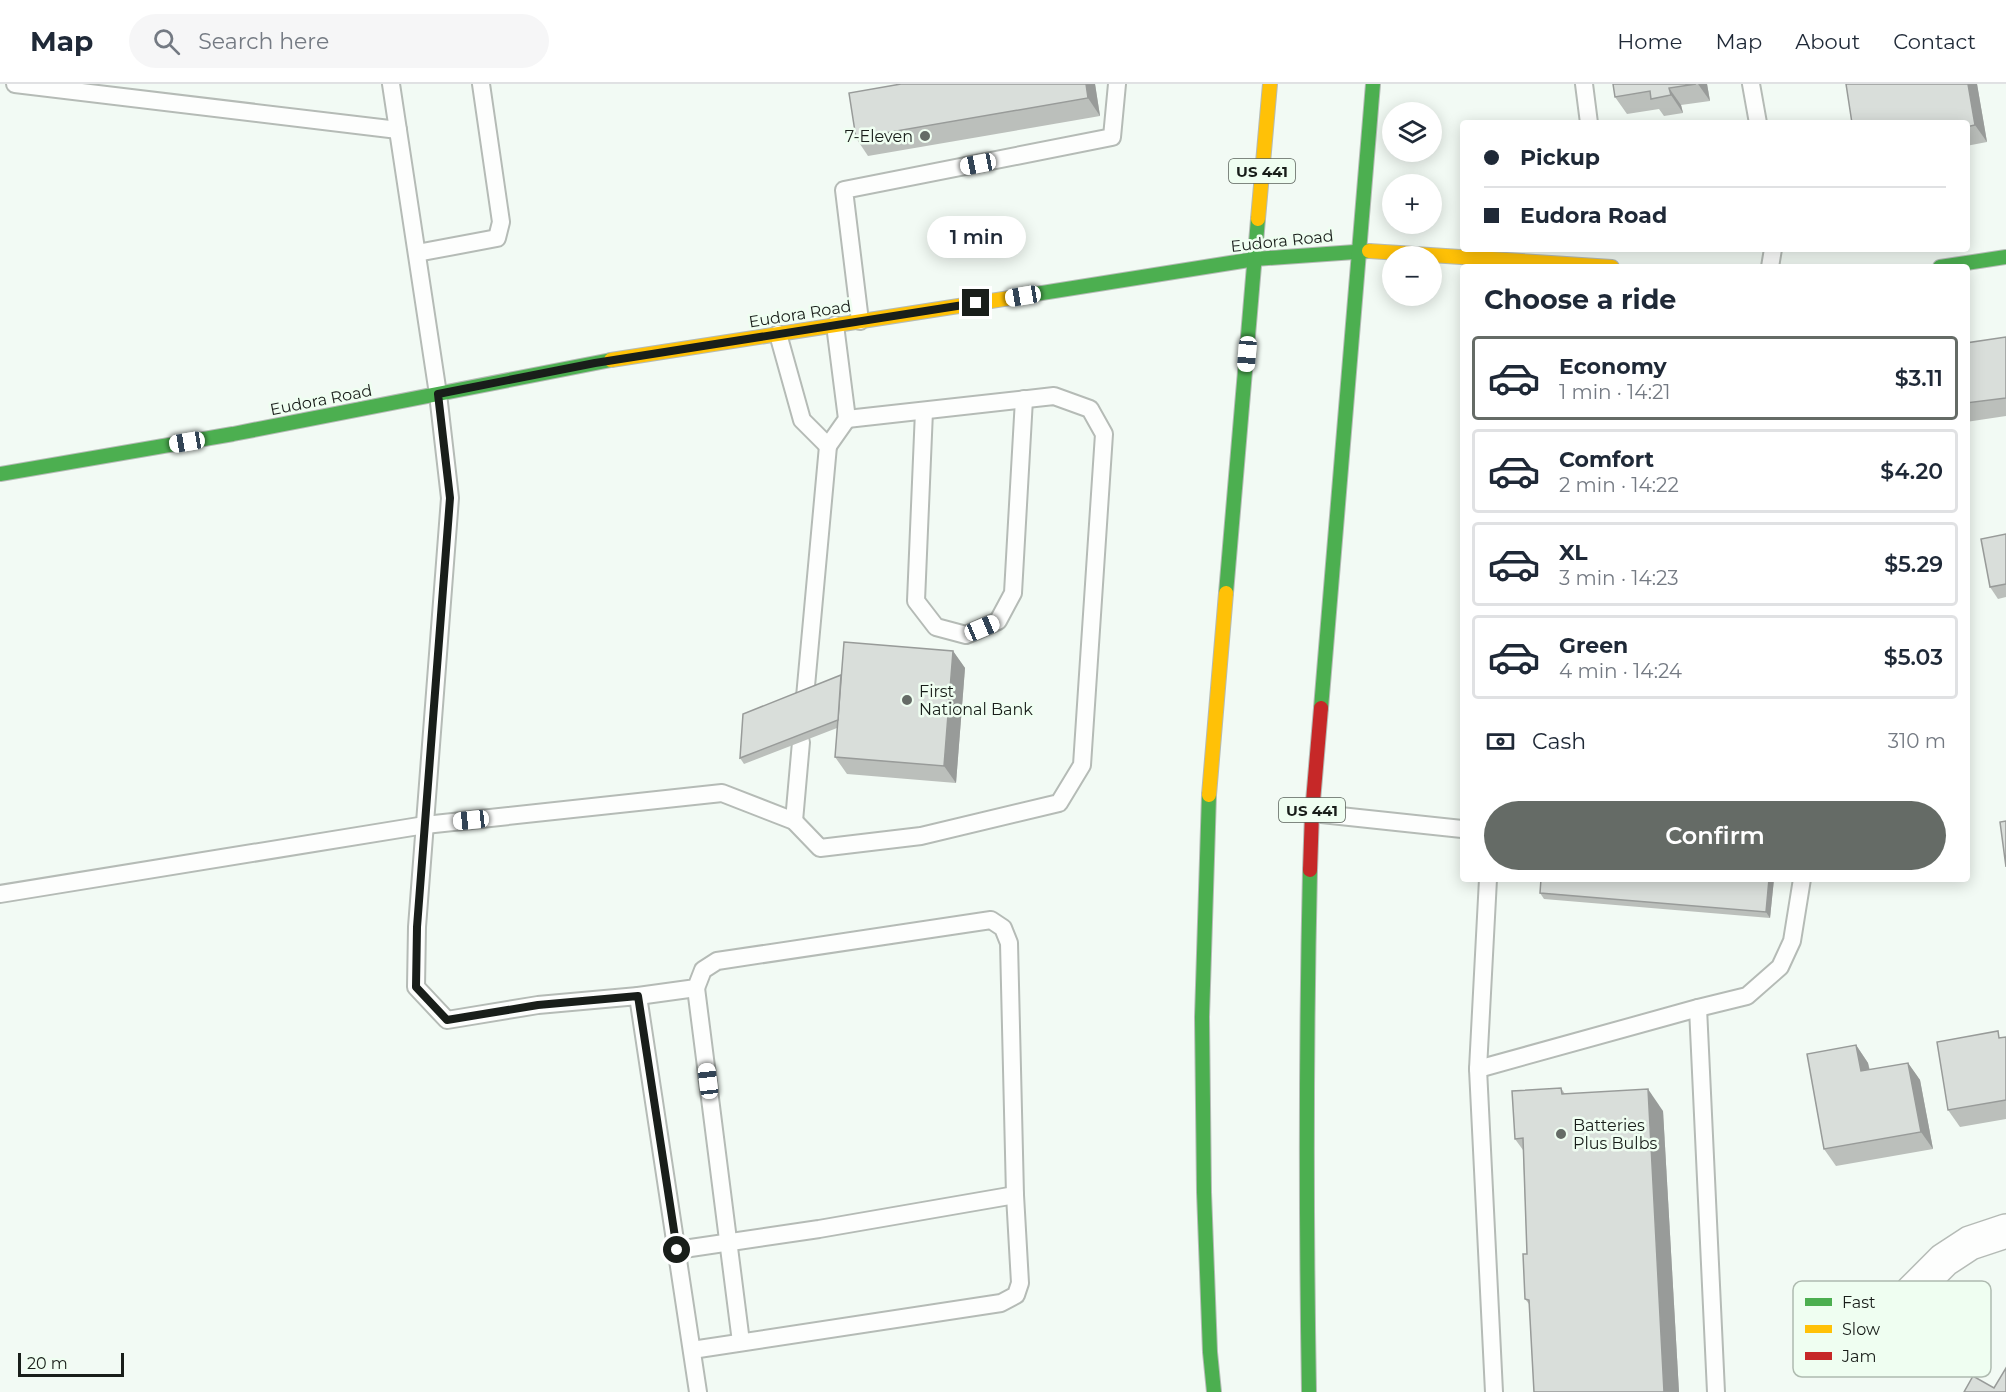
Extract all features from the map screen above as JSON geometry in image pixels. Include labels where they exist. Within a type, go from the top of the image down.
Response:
[{"type":"main road","name":"US 441","points":[[1214,1392],[1210,1352],[1204,1192],[1202,1017],[1208,805],[1270,84]]},
{"type":"main road","name":"US 441","points":[[1310,1392],[1306,1248],[1306,1030],[1312,813],[1373,84]]},
{"type":"main road","name":"Eudora Road","points":[[0,474],[233,434],[595,363],[1255,259],[1359,250],[1567,264]]},
{"type":"main road","points":[[1960,264],[2006,257]]},
{"type":"street","points":[[1923,1281],[1944,1260],[1970,1243],[2006,1232]]},
{"type":"lane","points":[[15,84],[398,130]]},
{"type":"lane","points":[[391,84],[438,394],[450,498],[417,927],[416,987],[447,1020],[538,1005],[696,988]]},
{"type":"lane","points":[[417,253],[497,238],[501,222],[481,84]]},
{"type":"lane","points":[[860,321],[844,190],[1112,137],[1117,84]]},
{"type":"lane","points":[[1584,84],[1589,120]]},
{"type":"lane","points":[[1751,84],[1757,120]]},
{"type":"lane","points":[[805,697],[828,446],[847,419],[835,325]]},
{"type":"lane","points":[[778,334],[802,420],[828,446]]},
{"type":"lane","points":[[0,894],[425,825],[722,793],[794,821],[820,848],[921,837],[1059,802],[1082,765],[1104,434],[1090,409],[1054,396],[847,419]]},
{"type":"lane","points":[[924,411],[916,601],[936,627],[966,635],[998,621],[1013,593],[1024,399]]},
{"type":"lane","points":[[794,821],[801,742]]},
{"type":"lane","points":[[1312,813],[1460,829]]},
{"type":"lane","points":[[1488,882],[1478,1069],[1494,1392]]},
{"type":"lane","points":[[1478,1069],[1748,996],[1780,967],[1792,941],[1802,882]]},
{"type":"lane","points":[[692,1350],[1001,1303],[1016,1295],[1020,1283],[1015,1195],[1009,943],[1003,928],[991,920],[717,961],[703,970],[696,988],[741,1342]]},
{"type":"lane","points":[[638,996],[699,1392]]},
{"type":"lane","points":[[1698,1008],[1716,1392]]},
{"type":"lane","points":[[677,1250],[728,1244],[1015,1195]]},
{"type":"building","points":[[901,84],[1086,84],[1088,98],[856,138],[849,93]]},
{"type":"building","points":[[1613,84],[1696,84],[1669,88],[1671,95],[1651,99],[1650,91],[1615,97]]},
{"type":"building","points":[[1846,84],[1968,84],[1975,125],[1970,126],[1970,120],[1852,120]]},
{"type":"building","points":[[2006,337],[2006,398],[1970,402],[1970,342]]},
{"type":"building","points":[[2006,534],[2006,584],[1990,587],[1981,539]]},
{"type":"building","name":"First National Bank","points":[[844,642],[953,651],[944,766],[835,757]]},
{"type":"building","points":[[841,675],[838,720],[740,758],[743,714]]},
{"type":"building","points":[[2006,821],[2006,867],[2000,822]]},
{"type":"building","points":[[1541,882],[1769,882],[1766,912],[1540,893]]},
{"type":"building","points":[[1998,1031],[1999,1038],[2006,1037],[2006,1100],[1948,1110],[1937,1042]]},
{"type":"building","points":[[1856,1045],[1861,1071],[1908,1063],[1921,1132],[1824,1149],[1807,1054]]},
{"type":"building","points":[[1561,1088],[1562,1094],[1648,1089],[1664,1392],[1534,1392],[1529,1300],[1525,1299],[1523,1254],[1527,1254],[1523,1138],[1515,1139],[1512,1091]]},
{"type":"building","points":[[2006,1368],[2006,1392],[1964,1392],[1972,1377],[1994,1388]]},
{"type":"traffic: fast","points":[[1321,708],[1373,84]]},
{"type":"traffic: fast","points":[[1226,593],[1258,219]]},
{"type":"traffic: fast","points":[[1010,298],[1255,259],[1369,251]]},
{"type":"traffic: fast","points":[[1960,264],[2006,257]]},
{"type":"traffic: fast","points":[[0,474],[233,434],[611,360]]},
{"type":"traffic: fast","points":[[1209,795],[1202,1017],[1204,1192],[1210,1352],[1214,1392]]},
{"type":"traffic: fast","points":[[1309,1392],[1307,1131],[1310,870]]},
{"type":"traffic: slow","points":[[1258,219],[1270,84]]},
{"type":"traffic: slow","points":[[1369,251],[1566,264]]},
{"type":"traffic: slow","points":[[611,360],[1010,298]]},
{"type":"traffic: slow","points":[[1209,795],[1226,593]]},
{"type":"traffic: jam","points":[[1310,870],[1312,813],[1321,708]]},
{"type":"place","name":"7-Eleven","points":[[925,136]]},
{"type":"place","name":"First National Bank","points":[[907,700]]},
{"type":"place","name":"Batteries Plus Bulbs","points":[[1561,1134]]},
{"type":"route","points":[[677,1250],[638,996],[538,1005],[447,1020],[416,987],[417,927],[450,498],[438,394],[595,363],[976,303]]}]
